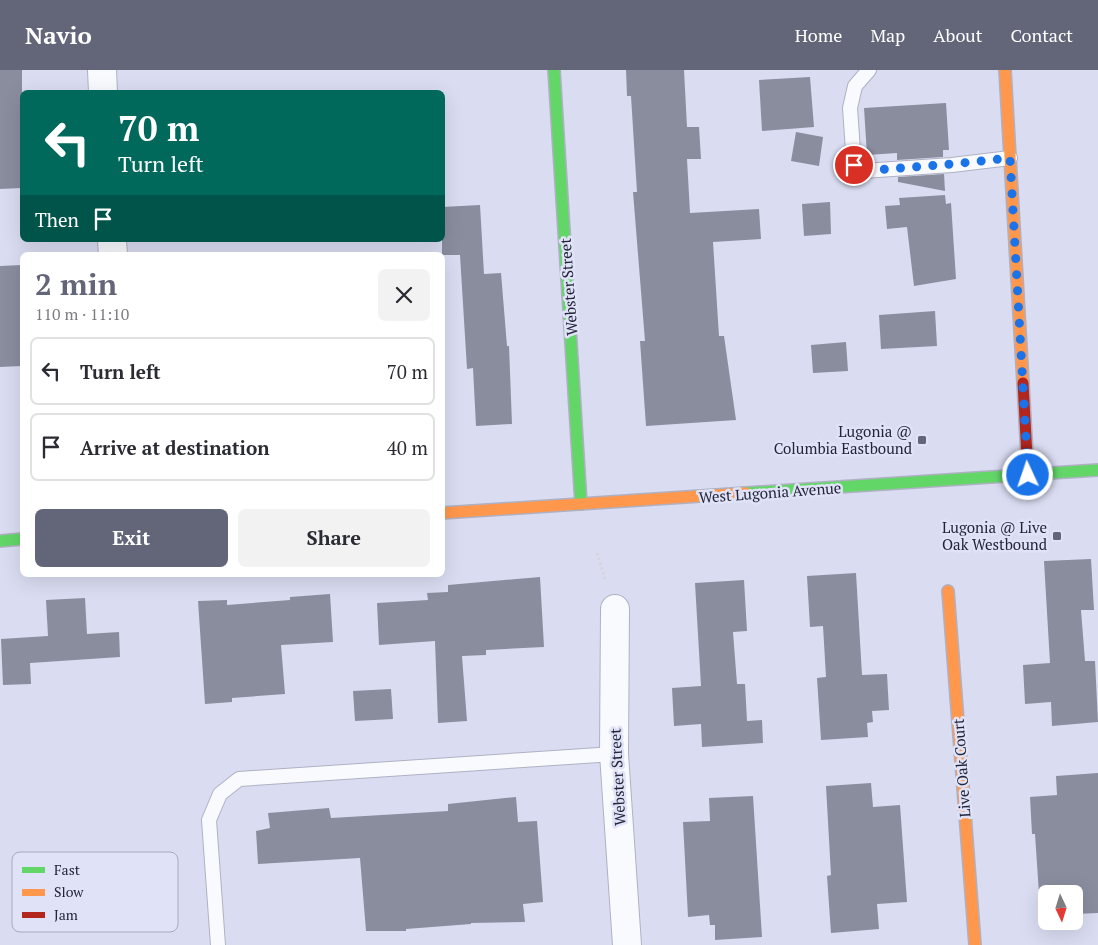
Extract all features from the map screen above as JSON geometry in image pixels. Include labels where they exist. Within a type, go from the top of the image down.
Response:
[{"type":"street","points":[[102,70],[103,90]]},
{"type":"street","name":"Webster Street","points":[[554,70],[581,504]]},
{"type":"street","points":[[1005,70],[1028,475]]},
{"type":"street","name":"West Lugonia Avenue","points":[[445,513],[1098,470]]},
{"type":"street","points":[[0,541],[20,539]]},
{"type":"street","name":"Live Oak Court","points":[[948,591],[975,945]]},
{"type":"street","name":"Webster Street","points":[[615,609],[614,754],[626,945]]},
{"type":"lane","points":[[869,70],[854,86],[850,108],[854,165],[862,171],[1010,158]]},
{"type":"lane","points":[[218,945],[210,820],[220,794],[239,779],[614,754]]},
{"type":"building","points":[[0,70],[22,70],[22,90],[20,90],[20,188],[0,189]]},
{"type":"building","points":[[626,70],[684,70],[687,127],[699,127],[701,159],[687,159],[690,213],[759,209],[761,239],[713,242],[719,336],[724,336],[736,420],[646,426],[640,341],[645,341],[633,192],[637,192],[631,96],[627,96]]},
{"type":"building","points":[[810,77],[814,127],[762,131],[759,80]]},
{"type":"building","points":[[946,103],[949,150],[943,150],[943,157],[897,160],[897,153],[867,155],[864,108]]},
{"type":"building","points":[[796,132],[823,137],[819,166],[791,161]]},
{"type":"building","points":[[944,174],[945,191],[898,182],[898,177]]},
{"type":"building","points":[[945,195],[946,204],[951,203],[956,279],[914,286],[907,227],[887,229],[885,206],[900,205],[899,198]]},
{"type":"building","points":[[830,202],[831,234],[804,236],[802,204]]},
{"type":"building","points":[[480,205],[484,274],[501,273],[507,346],[509,346],[512,424],[476,426],[473,368],[467,369],[460,255],[445,255],[445,252],[442,252],[442,242],[445,242],[445,207]]},
{"type":"building","points":[[20,265],[20,366],[0,367],[0,266]]},
{"type":"building","points":[[935,311],[937,346],[881,349],[879,315]]},
{"type":"building","points":[[846,342],[848,371],[813,373],[811,345]]},
{"type":"building","points":[[1091,559],[1094,610],[1081,610],[1085,661],[1095,661],[1098,722],[1052,726],[1051,702],[1025,704],[1023,665],[1050,663],[1044,561]]},
{"type":"building","points":[[856,573],[862,675],[887,674],[889,710],[872,711],[873,722],[867,723],[868,737],[821,740],[817,678],[826,677],[823,626],[810,627],[807,576]]},
{"type":"building","points":[[540,577],[544,647],[486,650],[486,655],[462,656],[467,721],[438,723],[435,641],[379,645],[377,603],[428,600],[427,593],[448,592],[448,585]]},
{"type":"building","points":[[744,580],[747,631],[733,632],[737,684],[745,684],[747,721],[762,720],[763,743],[702,747],[701,724],[674,726],[672,688],[701,686],[695,583]]},
{"type":"building","points":[[330,594],[333,642],[281,645],[285,694],[232,698],[232,702],[205,704],[198,601],[227,600],[227,605],[290,600],[290,597]]},
{"type":"building","points":[[85,598],[87,634],[119,632],[120,657],[30,663],[31,684],[3,685],[1,639],[48,636],[46,600]]},
{"type":"building","points":[[391,689],[393,719],[355,721],[353,691]]},
{"type":"building","points":[[1098,773],[1098,913],[1083,914],[1083,885],[1038,885],[1035,834],[1032,834],[1030,797],[1057,795],[1056,776]]},
{"type":"building","points":[[871,783],[873,807],[900,805],[907,902],[877,904],[879,929],[831,933],[827,876],[831,875],[826,786]]},
{"type":"building","points":[[753,796],[762,937],[715,940],[715,925],[710,925],[709,915],[688,917],[683,822],[710,821],[709,798]]},
{"type":"building","points":[[516,797],[518,822],[537,821],[543,902],[523,904],[525,922],[471,923],[406,929],[406,931],[366,931],[360,858],[258,864],[256,831],[270,828],[268,813],[329,808],[331,818],[448,811],[448,804]]},
{"type":"traffic: fast","points":[[554,70],[581,504]]},
{"type":"traffic: fast","points":[[746,493],[1098,470]]},
{"type":"traffic: fast","points":[[0,541],[20,539]]},
{"type":"traffic: slow","points":[[1005,70],[1023,383]]},
{"type":"traffic: slow","points":[[445,513],[746,493]]},
{"type":"traffic: slow","points":[[948,591],[975,945]]},
{"type":"traffic: jam","points":[[1023,383],[1028,475]]},
{"type":"place","name":"Lugonia @ Columbia Eastbound","points":[[922,440]]},
{"type":"place","name":"Lugonia @ Live Oak Westbound","points":[[1057,536]]},
{"type":"route","points":[[854,165],[862,171],[1010,158],[1028,475]]}]
